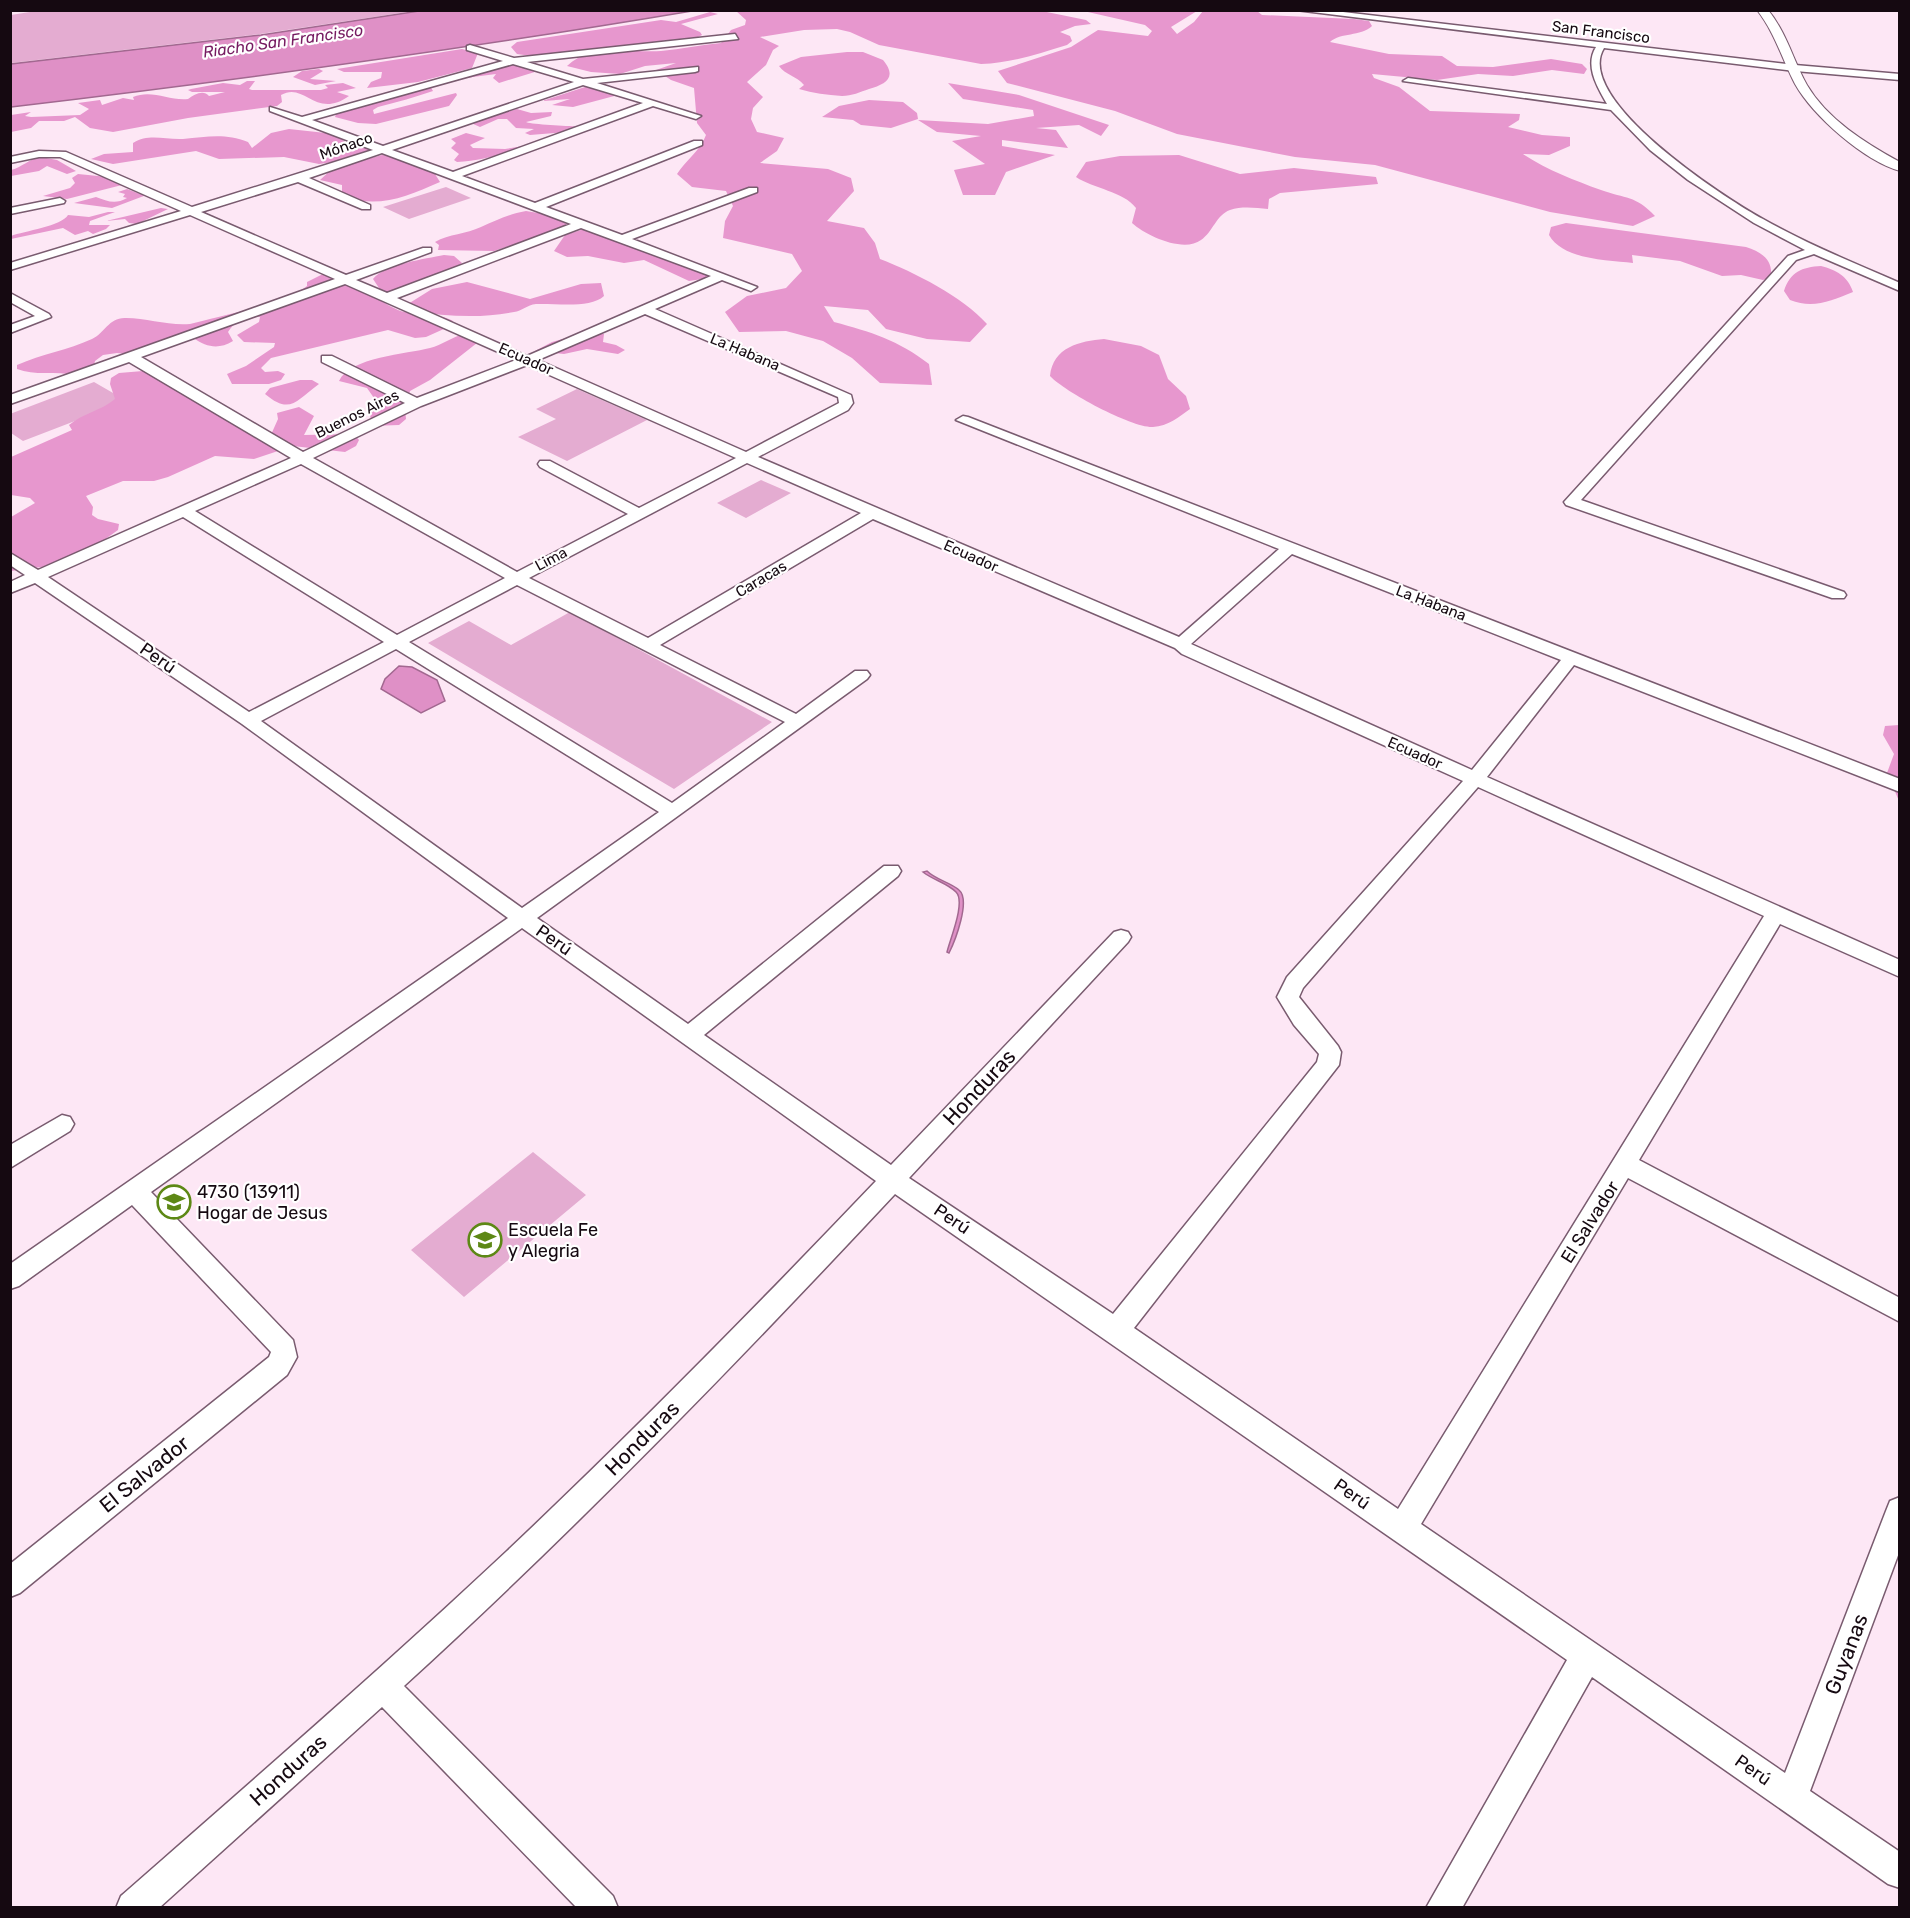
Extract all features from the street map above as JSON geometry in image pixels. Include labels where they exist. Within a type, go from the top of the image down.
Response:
[{"type":"street","name":"San Francisco","points":[[1300,10],[1801,69],[1899,77]]},
{"type":"street","points":[[1762,10],[1821,96],[1864,136],[1899,159]]},
{"type":"street","points":[[1773,10],[1796,41],[1802,85],[1821,110],[1852,136],[1899,167]]},
{"type":"street","points":[[301,120],[513,61],[735,37]]},
{"type":"street","points":[[1601,46],[1595,57],[1598,73],[1614,108],[1654,148],[1692,178],[1758,220],[1815,250],[1899,288]]},
{"type":"street","points":[[470,48],[696,116]]},
{"type":"street","name":"Mónaco","points":[[10,267],[299,178],[583,82],[694,69]]},
{"type":"street","points":[[1408,81],[1614,108]]},
{"type":"street","points":[[452,176],[653,103]]},
{"type":"street","points":[[273,109],[751,287]]},
{"type":"street","points":[[535,207],[698,143]]},
{"type":"street","name":"Ecuador","points":[[10,160],[39,154],[62,154],[872,513],[1181,644],[1188,650],[1474,780],[1899,969]]},
{"type":"street","points":[[299,178],[366,207]]},
{"type":"street","points":[[621,239],[753,190]]},
{"type":"street","points":[[10,211],[60,201]]},
{"type":"street","points":[[386,298],[581,224]]},
{"type":"street","points":[[10,400],[427,250]]},
{"type":"street","points":[[1815,250],[1792,258],[1571,502],[1838,595]]},
{"type":"street","name":"Buenos Aires","points":[[10,588],[302,458],[416,403],[528,360],[721,276]]},
{"type":"street","points":[[10,297],[45,316],[10,329]]},
{"type":"street","name":"La Habana","points":[[645,309],[844,395]]},
{"type":"street","points":[[129,356],[302,458],[516,578],[650,644],[799,722]]},
{"type":"street","points":[[327,359],[416,403]]},
{"type":"street","name":"Lima","points":[[248,720],[843,408],[847,399],[844,395]]},
{"type":"street","name":"La Habana","points":[[963,420],[1899,786]]},
{"type":"street","points":[[545,465],[639,514]]},
{"type":"street","points":[[184,511],[673,812]]},
{"type":"street","name":"Caracas","points":[[650,644],[872,513]]},
{"type":"street","points":[[1181,644],[1290,548]]},
{"type":"street","name":"Perú","points":[[10,558],[248,720],[522,918],[892,1179],[1116,1330],[1899,1872]]},
{"type":"street","points":[[1116,1330],[1328,1065],[1330,1052],[1302,1019],[1288,997],[1295,983],[1474,780],[1571,658]]},
{"type":"street","points":[[10,1278],[673,812],[861,675]]},
{"type":"street","points":[[688,1035],[891,871]]},
{"type":"street","name":"El Salvador","points":[[1402,1529],[1626,1165],[1776,914]]},
{"type":"street","name":"Honduras","points":[[133,1908],[383,1686],[570,1509],[717,1362],[1121,937]]},
{"type":"street","points":[[10,1158],[62,1124]]},
{"type":"street","points":[[1626,1165],[1899,1311]]},
{"type":"street","name":"El Salvador","points":[[10,1583],[278,1366],[284,1357],[284,1348],[134,1191]]},
{"type":"street","name":"Guyanas","points":[[1792,1796],[1899,1511]]},
{"type":"street","points":[[1443,1908],[1587,1655]]},
{"type":"street","points":[[383,1686],[601,1908]]},
{"type":"shaded area","points":[[42,10],[414,11],[260,34],[11,63],[11,15]]},
{"type":"shaded area","points":[[1037,10],[1086,20],[1091,24],[1075,26],[1060,32],[1070,36],[1072,41],[1067,45],[1014,60],[981,64],[879,45],[850,32],[837,29],[804,30],[760,37],[779,46],[773,50],[766,65],[747,82],[763,97],[753,108],[751,119],[757,132],[784,138],[777,151],[760,163],[828,169],[851,178],[854,191],[827,221],[864,228],[875,243],[880,259],[952,295],[987,324],[970,342],[927,339],[886,329],[868,310],[824,306],[834,322],[884,338],[929,364],[932,385],[880,383],[852,358],[823,341],[786,331],[739,332],[725,312],[747,296],[786,288],[802,271],[792,254],[723,238],[725,221],[733,206],[726,191],[692,187],[677,174],[706,135],[697,123],[694,88],[671,80],[656,70],[676,63],[645,66],[620,74],[591,72],[567,66],[577,59],[599,51],[661,51],[721,43],[731,30],[745,25],[746,20],[736,11]]},
{"type":"shaded area","points":[[1079,10],[1197,11],[1171,27],[1177,34],[1194,22],[1203,11],[1257,11],[1262,15],[1354,19],[1369,21],[1372,26],[1362,32],[1330,42],[1389,54],[1442,56],[1457,66],[1493,67],[1551,59],[1582,64],[1587,69],[1584,74],[1552,70],[1513,76],[1478,74],[1437,80],[1372,74],[1374,78],[1399,87],[1430,111],[1520,114],[1519,120],[1508,127],[1542,135],[1570,137],[1570,146],[1549,155],[1523,154],[1571,178],[1630,198],[1642,204],[1655,216],[1633,226],[1550,212],[1375,165],[1295,157],[1177,134],[1115,111],[1007,83],[998,71],[1071,47],[1098,30],[1148,36],[1152,31],[1145,25]]},
{"type":"shaded area","points":[[710,12],[718,14],[681,24],[700,32],[702,35],[698,37],[531,56],[517,54],[511,47],[517,42],[661,20],[676,22]]},
{"type":"shaded area","points":[[462,49],[478,53],[472,68],[418,82],[367,88],[371,82],[381,78],[382,72],[344,72],[337,69]]},
{"type":"shaded area","points":[[863,52],[883,60],[889,71],[888,79],[880,85],[853,95],[825,94],[799,89],[804,85],[779,66],[801,57]]},
{"type":"shaded area","points":[[515,63],[538,71],[499,83],[493,78],[496,74],[465,78]]},
{"type":"shaded area","points":[[319,69],[323,71],[310,79],[336,81],[315,85],[293,77],[302,71]]},
{"type":"shaded area","points":[[247,81],[255,81],[249,89],[252,90],[321,90],[328,88],[325,85],[343,83],[356,88],[337,92],[349,96],[327,104],[289,92],[281,95],[282,102],[277,106],[188,118],[113,132],[90,128],[75,117],[64,121],[39,121],[31,128],[11,132],[11,115],[31,112],[25,116],[80,115],[89,109],[78,103],[100,100],[102,105],[123,98],[134,100],[133,97],[147,94],[188,99],[201,93],[209,96],[225,92],[188,90],[191,89],[223,83],[240,85]]},
{"type":"shaded area","points":[[948,83],[1019,95],[1109,125],[1101,136],[1079,125],[1036,128],[1056,130],[1068,148],[1002,140],[1002,146],[1055,155],[1006,172],[995,195],[963,195],[954,170],[985,164],[952,141],[981,136],[937,132],[918,120],[988,124],[1034,116],[1033,110],[963,99]]},
{"type":"shaded area","points":[[430,86],[433,91],[378,107],[373,110],[374,114],[456,93],[457,95],[449,106],[376,124],[358,123],[335,117],[336,114]]},
{"type":"shaded area","points":[[585,87],[603,88],[618,95],[573,107],[552,105],[570,99],[542,101]]},
{"type":"shaded area","points":[[869,100],[903,102],[917,113],[918,119],[891,128],[861,125],[853,120],[822,117],[839,106]]},
{"type":"shaded area","points":[[517,109],[531,113],[552,112],[551,116],[526,122],[529,123],[579,126],[567,132],[530,135],[525,133],[534,129],[516,128],[507,119],[498,119],[480,127],[471,123]]},
{"type":"shaded area","points":[[289,129],[335,134],[348,144],[373,149],[348,160],[319,164],[284,157],[219,159],[196,151],[113,164],[91,159],[104,154],[133,152],[133,143],[145,138],[224,137],[248,142],[252,148],[271,133]]},
{"type":"shaded area","points":[[466,133],[485,138],[470,145],[473,148],[505,149],[529,145],[493,156],[457,162],[454,160],[459,154],[451,148],[456,143],[451,139]]},
{"type":"shaded area","points":[[382,155],[396,157],[437,171],[435,174],[440,182],[392,200],[368,201],[342,196],[342,185],[320,180],[332,169]]},
{"type":"shaded area","points":[[1179,155],[1240,174],[1294,168],[1376,177],[1378,184],[1280,193],[1269,199],[1268,209],[1239,208],[1225,212],[1201,240],[1185,245],[1165,241],[1146,233],[1132,223],[1136,208],[1130,202],[1076,177],[1086,162],[1120,156]]},
{"type":"shaded area","points":[[41,157],[57,160],[76,171],[67,174],[47,166],[39,171],[11,176],[11,170]]},
{"type":"shaded area","points":[[78,174],[108,177],[122,185],[67,199],[43,196],[70,188],[75,183],[72,178]]},
{"type":"shaded area","points":[[446,187],[471,198],[409,219],[383,207]]},
{"type":"shaded area","points":[[127,189],[140,194],[157,191],[112,208],[74,203],[96,197],[111,202],[119,201],[127,198],[123,197],[125,194],[118,192]]},
{"type":"shaded area","points":[[161,208],[168,209],[137,224],[129,223],[125,219],[106,221]]},
{"type":"shaded area","points":[[526,211],[544,214],[567,224],[564,228],[494,251],[438,250],[439,245],[435,242],[440,239]]},
{"type":"shaded area","points":[[115,212],[90,221],[89,225],[110,225],[93,234],[88,231],[75,235],[63,228],[11,239],[11,236],[42,228],[68,215],[89,217]]},
{"type":"shaded area","points":[[1566,223],[1746,247],[1765,257],[1770,265],[1771,277],[1763,280],[1741,275],[1722,276],[1680,261],[1632,255],[1633,263],[1575,254],[1556,243],[1549,235],[1551,227]]},
{"type":"shaded area","points":[[590,230],[708,274],[709,278],[689,281],[644,260],[624,263],[588,256],[567,257],[554,251],[565,235]]},
{"type":"shaded area","points":[[444,255],[454,256],[462,263],[451,271],[388,293],[381,291],[373,279],[386,269]]},
{"type":"shaded area","points":[[1821,266],[1841,275],[1851,286],[1853,292],[1814,304],[1790,300],[1784,291],[1793,275],[1803,269]]},
{"type":"shaded area","points":[[323,274],[352,283],[398,310],[440,316],[453,321],[446,328],[426,337],[415,338],[388,330],[271,358],[261,368],[265,372],[278,371],[285,374],[281,380],[269,384],[232,384],[227,374],[246,366],[274,347],[275,343],[244,342],[237,335],[259,322],[260,317],[255,316],[246,317],[234,324],[228,332],[233,341],[222,346],[203,344],[193,338],[136,355],[117,353],[103,355],[95,361],[94,366],[75,375],[17,369],[17,365],[26,361],[92,339],[120,318],[190,324],[284,298],[307,286],[307,282]]},
{"type":"shaded area","points":[[467,282],[530,299],[581,284],[601,283],[604,296],[590,303],[536,304],[517,311],[488,316],[411,311],[408,304],[432,289]]},
{"type":"shaded area","points":[[584,333],[604,334],[603,342],[625,350],[618,354],[587,349],[564,354],[535,351],[552,342]]},
{"type":"shaded area","points":[[464,334],[482,339],[430,380],[410,391],[405,408],[406,419],[399,425],[372,426],[370,415],[374,398],[367,388],[339,381],[345,373],[367,362],[430,348]]},
{"type":"shaded area","points":[[1104,339],[1141,346],[1159,355],[1168,379],[1186,396],[1190,409],[1164,425],[1143,426],[1099,408],[1069,391],[1050,376],[1056,358],[1069,347]]},
{"type":"shaded area","points":[[143,371],[173,376],[181,384],[183,391],[204,394],[215,408],[270,437],[278,419],[277,413],[299,407],[314,416],[304,435],[354,434],[359,440],[356,446],[345,452],[293,446],[254,459],[215,456],[154,481],[123,481],[86,496],[93,507],[92,515],[98,519],[119,524],[118,530],[72,563],[11,571],[11,517],[35,503],[30,498],[11,495],[11,457],[72,430],[69,425],[74,421],[115,399],[110,384],[111,378],[119,373]]},
{"type":"shaded area","points":[[300,380],[312,380],[319,384],[298,400],[287,405],[265,394],[270,388]]},
{"type":"shaded area","points":[[94,382],[127,401],[23,441],[11,433],[10,414]]},
{"type":"shaded area","points":[[577,389],[647,420],[567,461],[518,437],[556,419],[536,409]]},
{"type":"shaded area","points":[[761,480],[791,493],[746,518],[717,503]]},
{"type":"shaded area","points":[[570,612],[772,722],[674,789],[428,643],[469,621],[511,645]]},
{"type":"shaded area","points":[[1899,725],[1899,801],[1887,773],[1894,754],[1883,735],[1885,726]]},
{"type":"shaded area","points":[[533,1152],[586,1195],[464,1297],[411,1250]]},
{"type":"water","name":"Riacho San Francisco","points":[[419,11],[692,11],[352,63],[11,107],[11,64],[261,35]]},
{"type":"water","points":[[399,666],[412,667],[437,680],[445,701],[421,713],[381,689],[385,679]]},
{"type":"water","points":[[927,871],[955,887],[962,895],[961,921],[949,953],[947,952],[958,912],[959,897],[952,889],[923,872]]},
{"type":"place","name":"4730 (13911) Hogar de Jesus","points":[[174,1202]]},
{"type":"place","name":"Escuela Fe y Alegria","points":[[485,1240]]}]
